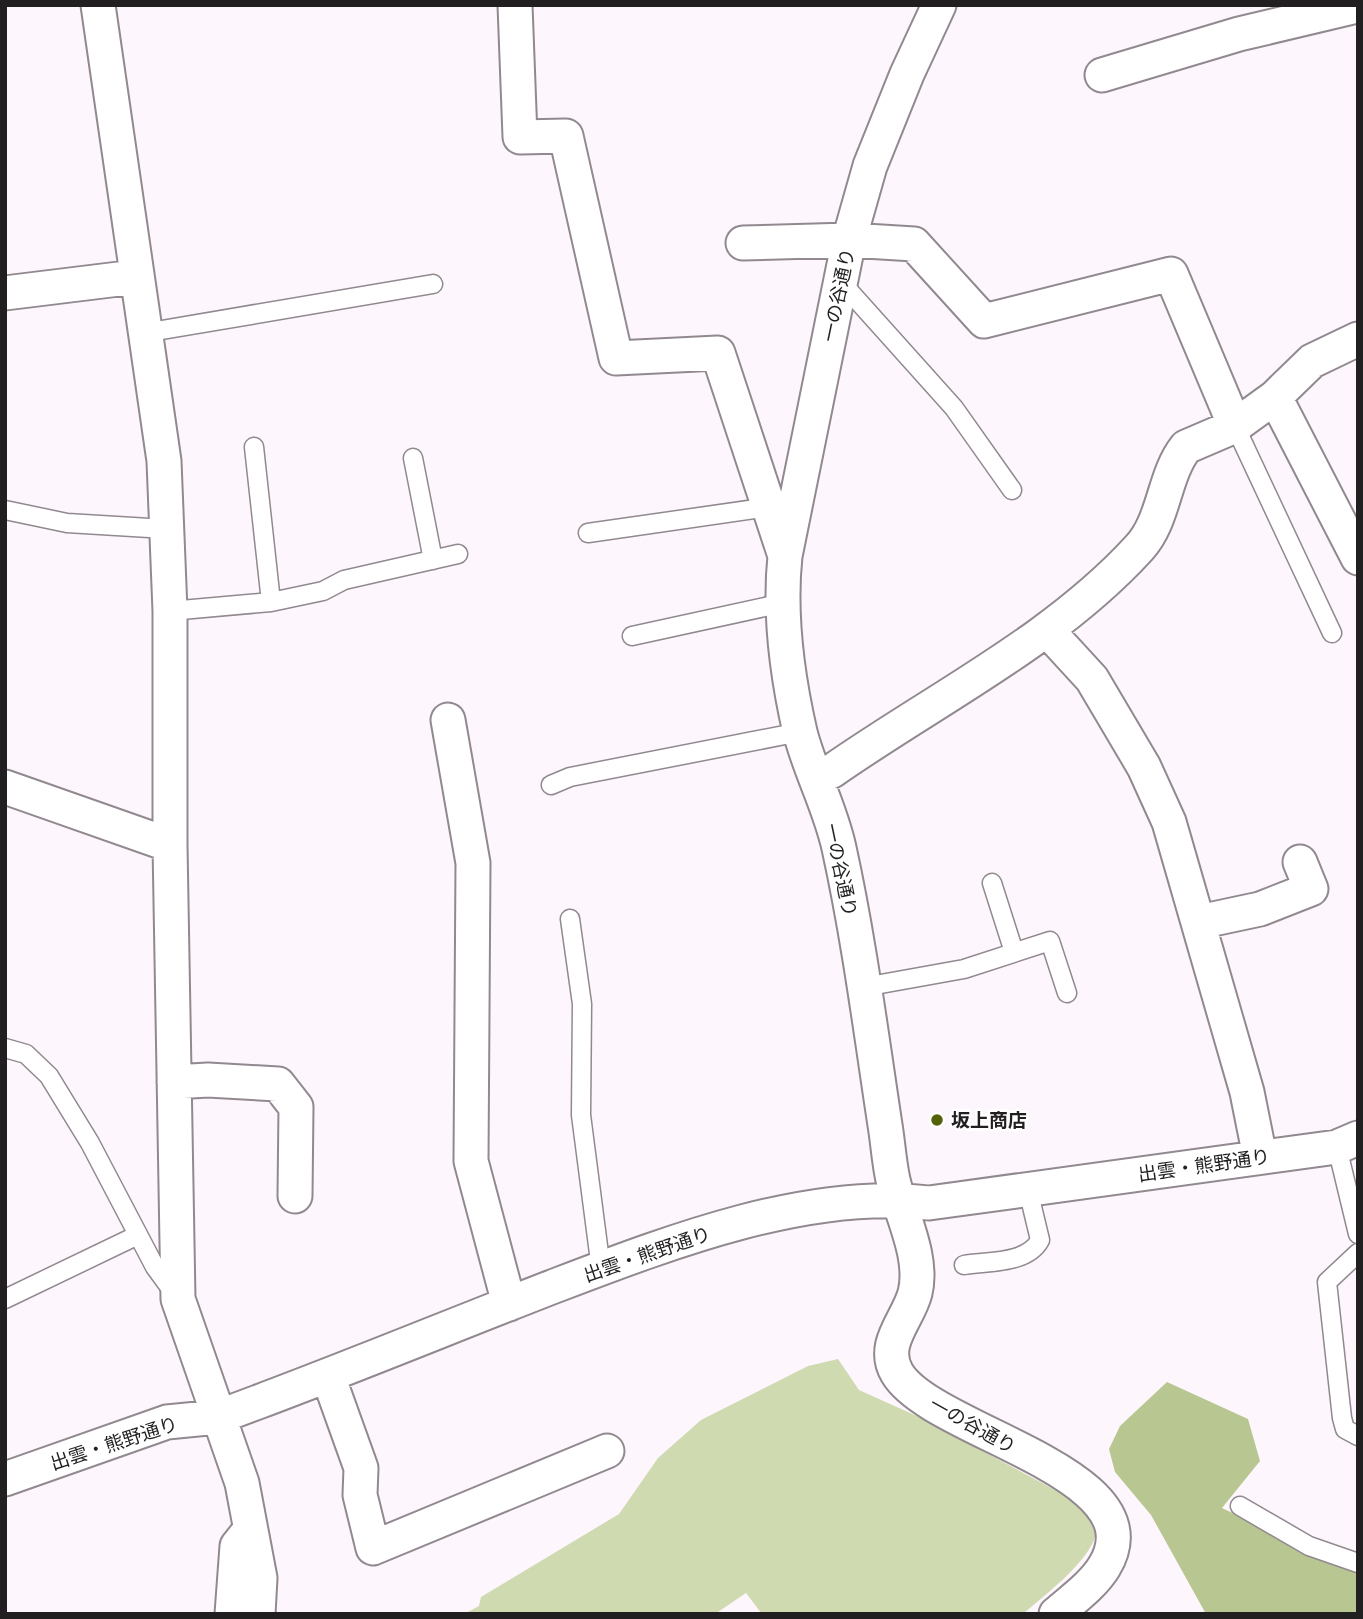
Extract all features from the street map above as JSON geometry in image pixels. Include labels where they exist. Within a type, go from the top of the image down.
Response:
[{"type":"street","points":[[98,5],[135,277],[164,461],[170,611],[170,845],[178,1299],[242,1483],[260,1578],[258,1614]]},
{"type":"street","points":[[515,5],[520,137],[566,136],[616,358],[718,353],[785,556]]},
{"type":"street","name":"一の谷通り","points":[[939,5],[907,74],[870,166],[849,240],[785,556],[785,645],[800,732],[839,846],[899,1200],[911,1240],[916,1275],[915,1293],[891,1351],[897,1373],[919,1396],[1069,1477],[1094,1495],[1109,1512],[1114,1541],[1105,1566],[1056,1614]]},
{"type":"street","points":[[1102,75],[1239,34],[1357,14]]},
{"type":"street","points":[[743,243],[849,240],[914,244],[984,321],[1171,274],[1235,426]]},
{"type":"street","points":[[5,293],[135,277]]},
{"type":"street","points":[[817,778],[832,771],[1047,630],[1140,547],[1153,530],[1186,447],[1235,426],[1275,397],[1312,361],[1358,339]]},
{"type":"street","points":[[1275,397],[1358,558]]},
{"type":"street","points":[[1047,630],[1092,679],[1144,767],[1169,822],[1247,1092],[1260,1157]]},
{"type":"street","points":[[448,720],[473,863],[471,1161],[509,1304]]},
{"type":"street","points":[[5,787],[170,845]]},
{"type":"street","points":[[1199,922],[1260,909],[1310,888]]},
{"type":"street","points":[[174,1082],[208,1080],[278,1084],[296,1107],[295,1196]]},
{"type":"street","name":"出雲・熊野通り","points":[[5,1479],[167,1422],[218,1416],[683,1238],[831,1205],[899,1200],[929,1203],[1260,1157],[1348,1142]]},
{"type":"street","points":[[328,1376],[361,1468],[360,1495],[373,1548],[607,1451]]},
{"type":"street","points":[[232,1614],[237,1546],[251,1529]]},
{"type":"lane","points":[[841,282],[954,408],[1012,490]]},
{"type":"lane","points":[[144,333],[433,284]]},
{"type":"lane","points":[[1235,426],[1332,633]]},
{"type":"lane","points":[[254,447],[271,601]]},
{"type":"lane","points":[[413,457],[433,560]]},
{"type":"lane","points":[[588,533],[769,507]]},
{"type":"lane","points":[[5,510],[67,523],[166,529]]},
{"type":"lane","points":[[170,611],[271,601],[323,591],[344,580],[458,554]]},
{"type":"lane","points":[[632,636],[783,603]]},
{"type":"lane","points":[[551,785],[570,777],[800,732]]},
{"type":"lane","points":[[992,883],[1014,952]]},
{"type":"lane","points":[[570,919],[582,1004],[581,1115],[601,1269]]},
{"type":"lane","points":[[864,987],[964,968],[1051,941],[1067,993]]},
{"type":"lane","points":[[5,1048],[26,1054],[49,1076],[90,1143],[155,1267],[178,1299]]},
{"type":"lane","points":[[1348,1142],[1358,1234]]},
{"type":"lane","points":[[964,1265],[1018,1257],[1030,1253],[1036,1246],[1040,1240],[1028,1190]]},
{"type":"lane","points":[[5,1299],[138,1235]]},
{"type":"lane","points":[[1358,1253],[1327,1282],[1342,1418],[1345,1429],[1358,1436]]},
{"type":"lane","points":[[1240,1507],[1309,1546],[1358,1563]]},
{"type":"green space","points":[[838,1359],[859,1390],[919,1417],[1085,1506],[1096,1523],[1090,1549],[1069,1574],[1023,1614],[762,1614],[746,1593],[715,1614],[464,1614],[479,1606],[481,1597],[619,1514],[658,1458],[701,1420],[808,1366]]},
{"type":"green space","points":[[1167,1382],[1248,1419],[1260,1461],[1222,1508],[1358,1572],[1358,1614],[1206,1614],[1151,1515],[1115,1472],[1109,1449],[1120,1426]]},
{"type":"place","name":"坂上商店","points":[[937,1120]]}]
